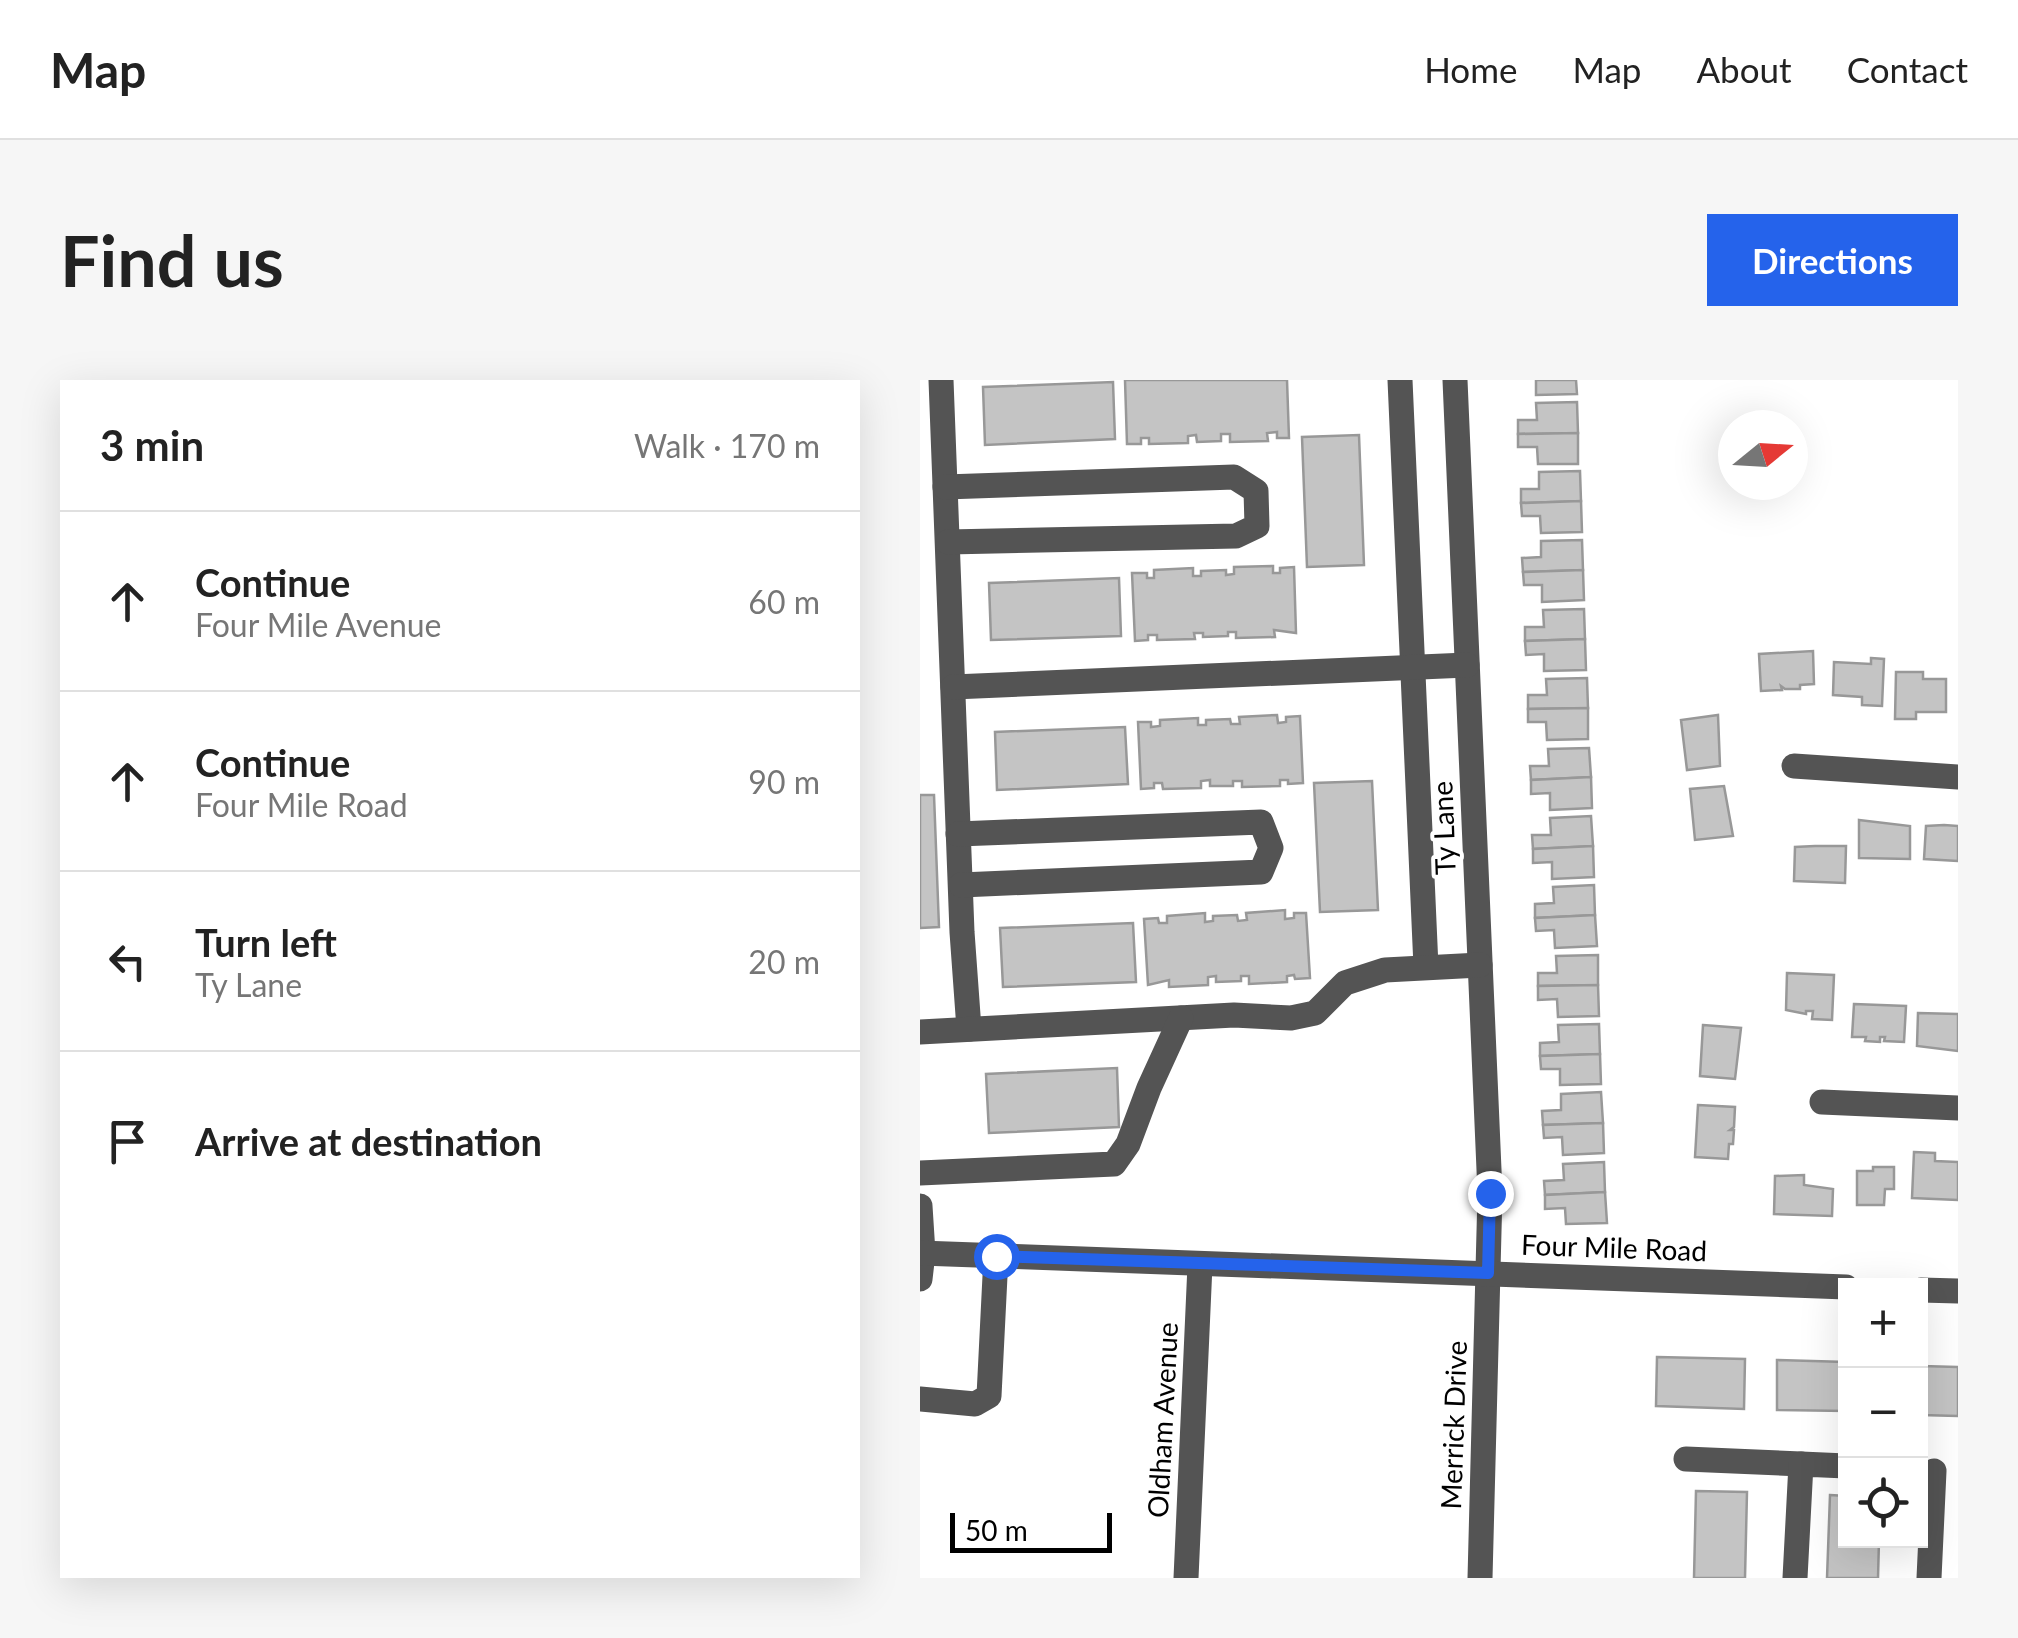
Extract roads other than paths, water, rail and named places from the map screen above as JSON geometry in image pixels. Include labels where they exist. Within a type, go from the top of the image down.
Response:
[{"type":"street","points":[[941,380],[969,1030]]},
{"type":"street","points":[[1400,380],[1426,967]]},
{"type":"street","name":"Ty Lane","points":[[1455,380],[1490,1193],[1488,1273]]},
{"type":"street","points":[[945,487],[1234,478],[1256,491],[1259,512],[1257,526],[1236,536],[948,542]]},
{"type":"street","points":[[953,687],[1467,665]]},
{"type":"street","points":[[1794,766],[1958,777]]},
{"type":"street","points":[[958,834],[1261,822],[1271,848],[1260,872],[961,886]]},
{"type":"street","points":[[920,1032],[1234,1015],[1290,1018],[1315,1013],[1345,983],[1385,970],[1480,965]]},
{"type":"street","points":[[920,1174],[1114,1164],[1128,1144],[1181,1018]]},
{"type":"street","points":[[1822,1102],[1958,1108]]},
{"type":"street","points":[[920,1206],[921,1262]]},
{"type":"street","points":[[920,1399],[975,1404],[989,1396],[996,1256]]},
{"type":"street","name":"Four Mile Road","points":[[921,1262],[996,1256],[1838,1287]]},
{"type":"street","name":"Oldham Avenue","points":[[1186,1578],[1200,1265]]},
{"type":"street","name":"Merrick Drive","points":[[1480,1578],[1488,1273]]},
{"type":"street","points":[[1928,1290],[1958,1292]]},
{"type":"street","points":[[1686,1459],[1838,1466]]},
{"type":"street","points":[[1795,1578],[1801,1464]]},
{"type":"street","points":[[1929,1578],[1938,1470]]}]
